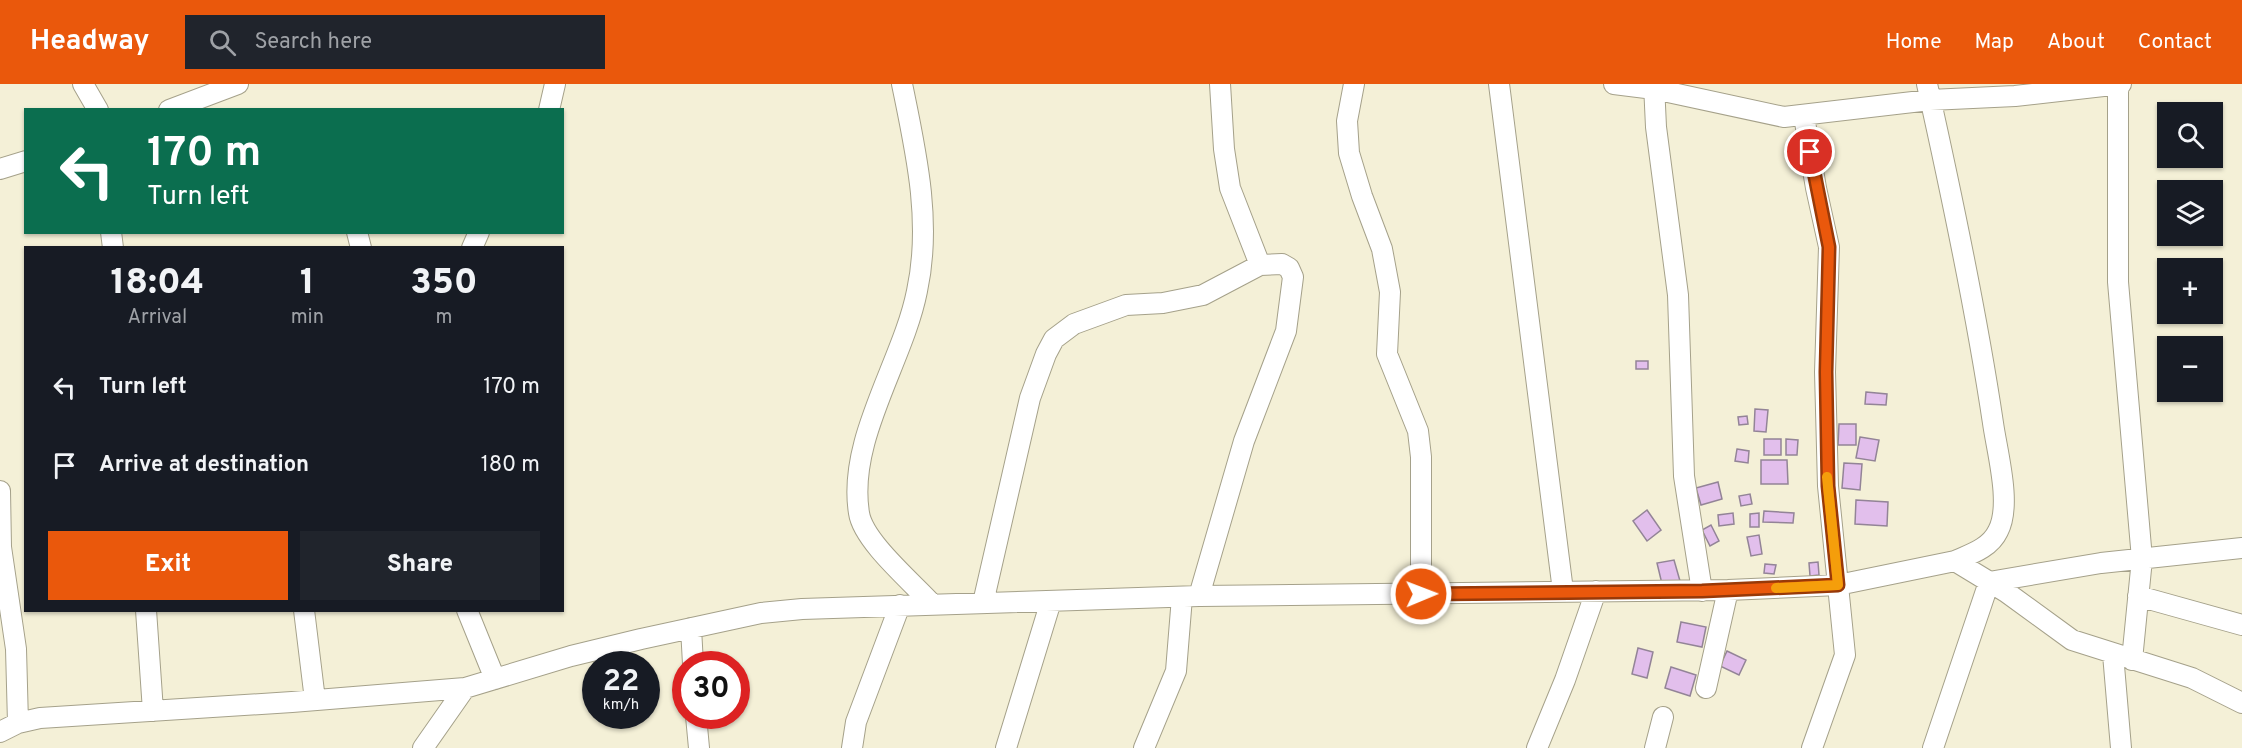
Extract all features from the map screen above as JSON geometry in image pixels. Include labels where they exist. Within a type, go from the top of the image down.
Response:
[{"type":"street","points":[[83,84],[97,108]]},
{"type":"street","points":[[174,108],[238,84]]},
{"type":"street","points":[[549,108],[555,84]]},
{"type":"street","points":[[902,84],[918,166],[923,253],[909,323],[860,461],[859,515],[869,536],[932,604]]},
{"type":"street","points":[[1220,84],[1224,149],[1230,188],[1260,265]]},
{"type":"street","points":[[1354,84],[1347,121],[1349,153],[1382,249],[1390,292],[1387,354],[1418,431],[1421,594]]},
{"type":"street","points":[[1498,84],[1563,591]]},
{"type":"street","points":[[1614,84],[1654,86],[1767,114],[1804,116],[1929,92],[2015,96],[2119,84],[2121,121],[2116,239],[2142,559],[2132,660]]},
{"type":"street","points":[[1654,86],[1678,295],[1684,476],[1702,591]]},
{"type":"street","points":[[0,732],[18,723],[50,717],[465,688],[571,656],[761,613],[900,605],[1190,596],[1728,590],[1838,585],[1955,561],[1981,550],[1999,530],[2003,512],[2002,484],[1982,348],[1929,92]]},
{"type":"street","points":[[1804,116],[1829,247],[1826,372],[1828,486],[1845,655],[1812,748]]},
{"type":"street","points":[[0,169],[24,162]]},
{"type":"street","points":[[983,603],[1030,398],[1054,339],[1074,324],[1126,305],[1163,303],[1203,295],[1260,265],[1282,264],[1289,268],[1293,277],[1286,331],[1244,441],[1190,596],[1176,670],[1144,748]]},
{"type":"street","points":[[0,491],[1,547],[15,638],[18,723]]},
{"type":"street","points":[[1989,582],[2142,559],[2242,548]]},
{"type":"street","points":[[1955,561],[2072,640],[2192,678],[2242,703]]},
{"type":"street","points":[[1933,748],[1989,582]]},
{"type":"street","points":[[1706,688],[1728,590]]},
{"type":"street","points":[[1538,748],[1596,591]]},
{"type":"street","points":[[2138,596],[2242,625]]},
{"type":"street","points":[[1006,748],[1051,601]]},
{"type":"street","points":[[852,748],[859,713],[900,605]]},
{"type":"street","points":[[146,612],[153,711]]},
{"type":"street","points":[[304,612],[315,700]]},
{"type":"street","points":[[468,612],[495,679]]},
{"type":"street","points":[[691,628],[692,651]]},
{"type":"street","points":[[2113,654],[2121,748]]},
{"type":"street","points":[[423,748],[465,688]]},
{"type":"street","points":[[1655,748],[1664,717]]},
{"type":"street","points":[[697,729],[699,748]]},
{"type":"building","points":[[1636,361],[1648,361],[1648,369],[1636,369]]},
{"type":"building","points":[[1866,392],[1887,394],[1886,405],[1865,404]]},
{"type":"building","points":[[1755,409],[1768,410],[1766,432],[1754,431]]},
{"type":"building","points":[[1747,416],[1748,424],[1739,425],[1738,417]]},
{"type":"building","points":[[1839,424],[1856,424],[1856,445],[1838,445]]},
{"type":"building","points":[[1860,437],[1879,440],[1875,461],[1856,458]]},
{"type":"building","points":[[1764,439],[1781,439],[1781,455],[1764,455]]},
{"type":"building","points":[[1786,439],[1798,440],[1797,455],[1786,455]]},
{"type":"building","points":[[1737,449],[1749,451],[1748,463],[1735,461]]},
{"type":"building","points":[[1761,460],[1787,460],[1788,484],[1761,484]]},
{"type":"building","points":[[1844,463],[1862,464],[1860,490],[1842,488]]},
{"type":"building","points":[[1718,482],[1722,499],[1701,505],[1696,488]]},
{"type":"building","points":[[1750,494],[1752,504],[1741,506],[1739,496]]},
{"type":"building","points":[[1856,500],[1888,502],[1887,526],[1855,524]]},
{"type":"building","points":[[1647,510],[1661,530],[1647,541],[1633,521]]},
{"type":"building","points":[[1764,511],[1794,513],[1793,523],[1763,522]]},
{"type":"building","points":[[1733,513],[1734,524],[1719,526],[1718,515]]},
{"type":"building","points":[[1759,513],[1759,527],[1750,527],[1750,514]]},
{"type":"building","points":[[1711,525],[1719,541],[1710,546],[1702,530]]},
{"type":"building","points":[[1759,535],[1762,554],[1751,556],[1747,537]]},
{"type":"building","points":[[1674,560],[1680,581],[1662,584],[1657,563]]},
{"type":"building","points":[[1818,562],[1819,575],[1810,576],[1809,563]]},
{"type":"building","points":[[1765,564],[1776,565],[1774,574],[1764,573]]},
{"type":"building","points":[[1681,622],[1706,627],[1702,647],[1677,642]]},
{"type":"building","points":[[1638,648],[1653,652],[1647,678],[1632,674]]},
{"type":"building","points":[[1727,651],[1746,660],[1739,675],[1720,666]]},
{"type":"building","points":[[1671,667],[1696,675],[1690,696],[1665,688]]},
{"type":"slow traffic","points":[[1776,588],[1838,585],[1827,477]]},
{"type":"route","points":[[1421,594],[1702,591],[1838,585],[1828,486],[1826,318],[1830,268],[1829,247],[1810,152]]}]
